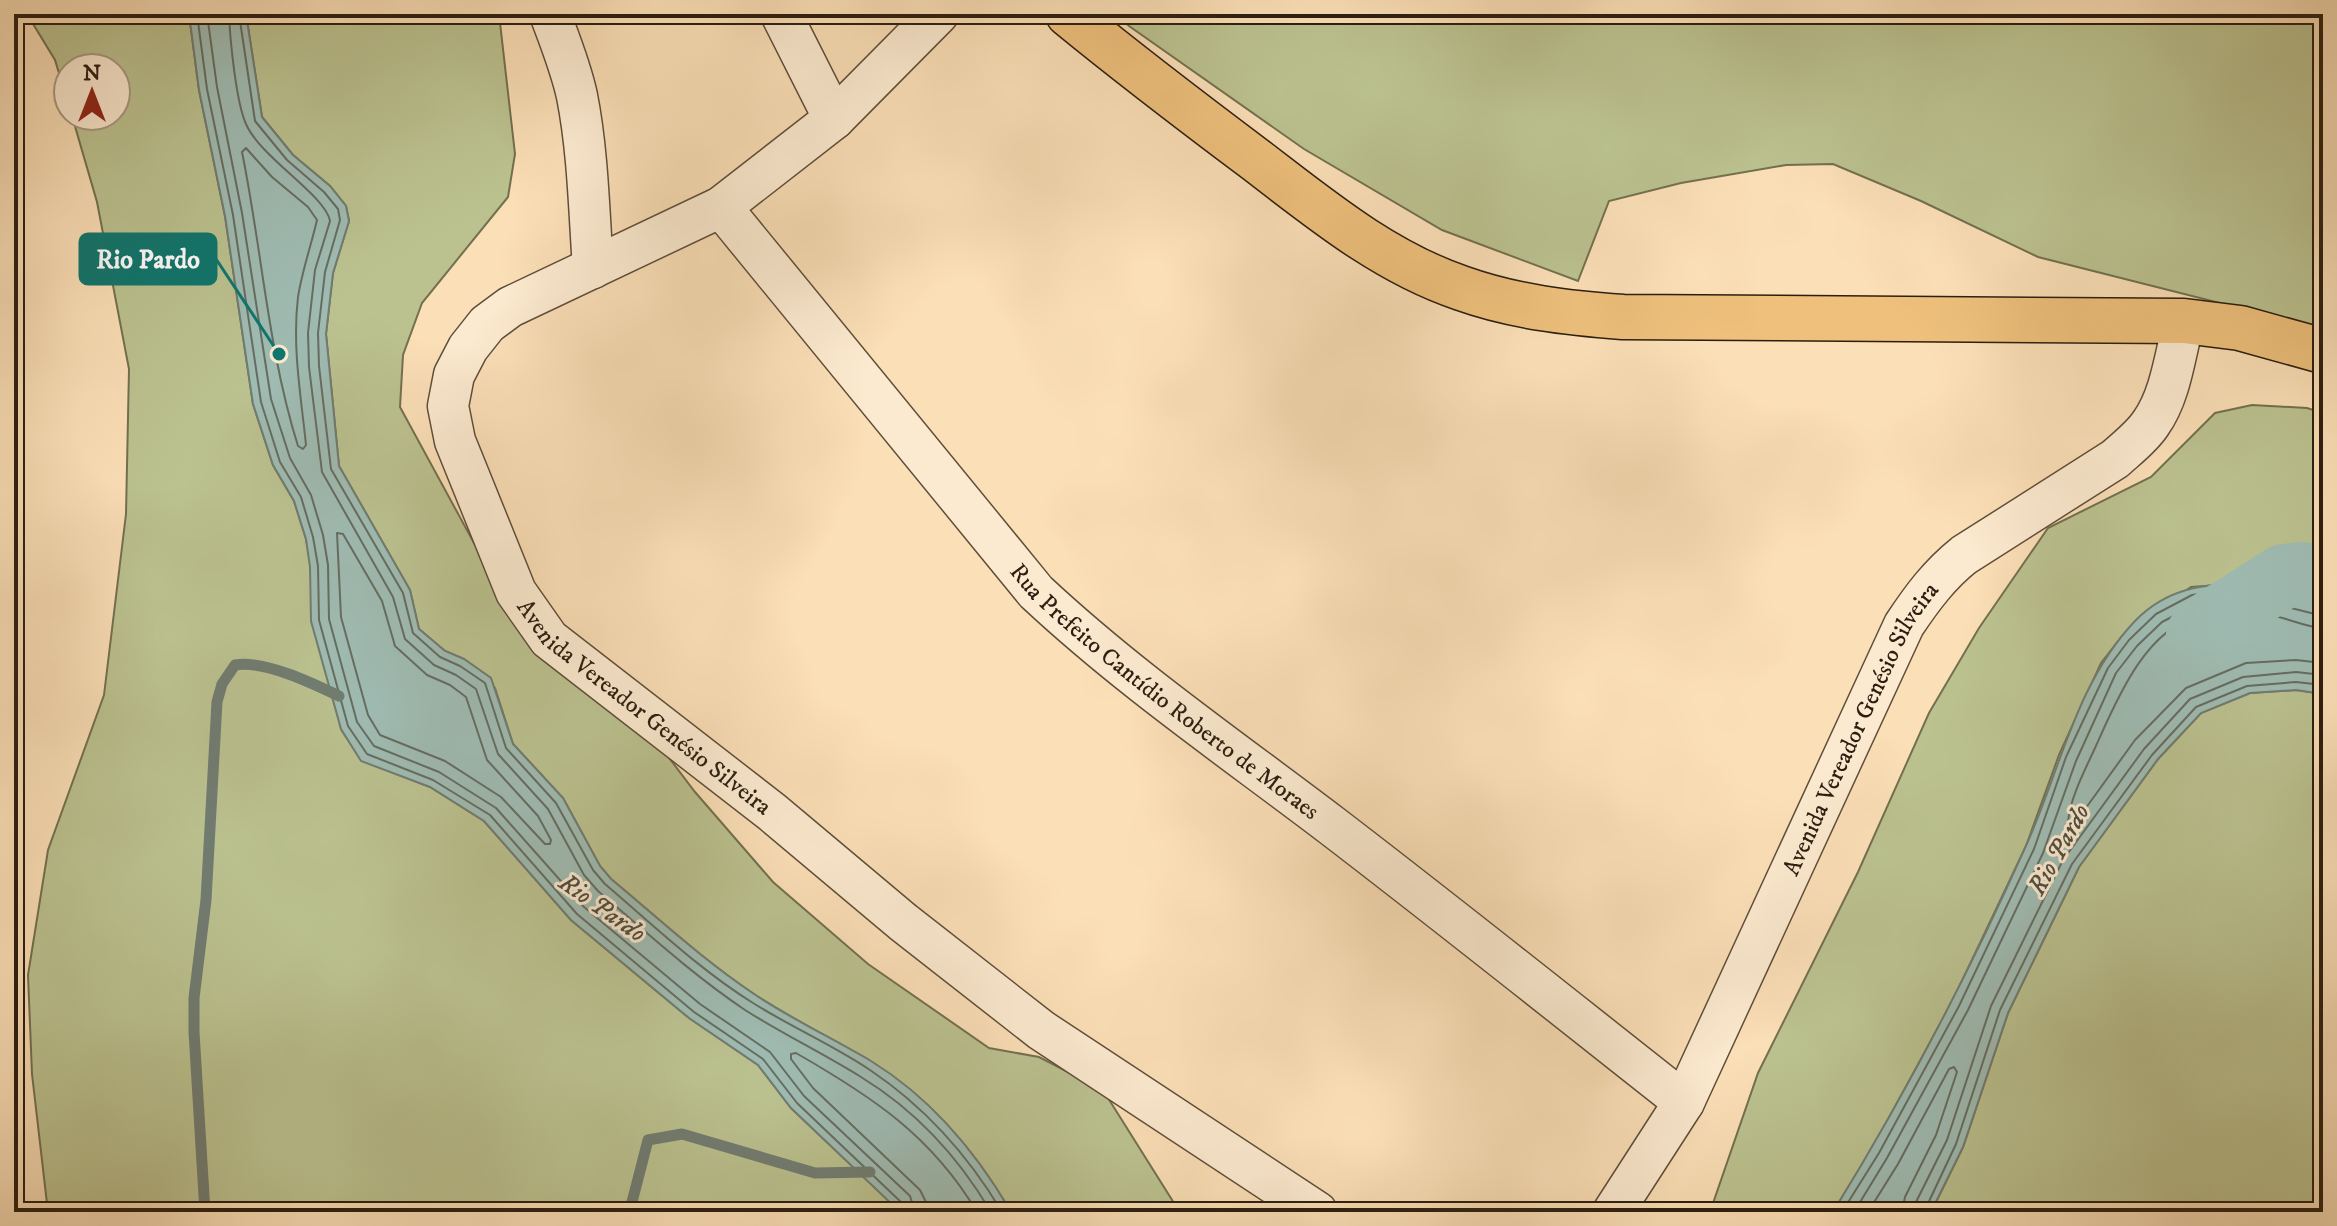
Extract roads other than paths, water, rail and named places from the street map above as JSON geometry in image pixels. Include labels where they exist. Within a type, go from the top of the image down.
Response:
[{"type":"main road","points":[[1068,14],[1143,75],[1357,235],[1407,265],[1461,288],[1515,304],[1623,317],[2184,321],[2240,328],[2323,351]]},
{"type":"street","points":[[550,14],[577,96],[593,268]]},
{"type":"street","points":[[781,14],[834,119]]},
{"type":"street","name":"Avenida Vereador Genésio Silveira","points":[[938,14],[834,119],[721,207],[510,307],[487,324],[468,348],[454,375],[448,406],[455,441],[516,592],[534,621],[568,657],[772,812],[903,922],[1041,1030],[1317,1212]]},
{"type":"street","name":"Rua Prefeito Cantídio Roberto de Moraes","points":[[721,207],[1036,592],[1073,627],[1684,1102]]},
{"type":"street","name":"Avenida Vereador Genésio Silveira","points":[[1613,1212],[1684,1102],[1898,640],[1921,598],[1964,555],[2115,459],[2137,439],[2151,424],[2161,404],[2184,321]]},
{"type":"water","points":[[189,14],[246,14],[262,117],[293,155],[330,186],[346,206],[349,221],[333,273],[326,334],[339,466],[410,590],[419,629],[445,651],[464,659],[491,678],[513,744],[563,798],[600,866],[611,879],[735,981],[782,1012],[871,1061],[913,1092],[967,1148],[1011,1212],[899,1211],[791,1108],[758,1065],[689,1018],[571,920],[484,821],[430,787],[361,761],[341,729],[311,621],[306,539],[294,501],[273,465],[253,404],[225,216],[199,90]]},
{"type":"water","points":[[2246,583],[2275,585],[2323,599],[2323,694],[2296,690],[2250,693],[2201,713],[2158,759],[2079,867],[2008,1013],[1963,1147],[1931,1212],[1833,1212],[1911,1078],[1982,941],[2025,848],[2083,700],[2114,646],[2135,621],[2160,601],[2200,587]]},
{"type":"waterway","name":"Rio Pardo","points":[[2198,634],[2205,626],[2284,576],[2302,574],[2323,579]]},
{"type":"waterway","points":[[205,1212],[194,998],[206,900],[217,702],[222,684],[235,665],[247,664],[288,674],[339,696]]},
{"type":"waterway","points":[[627,1212],[648,1140],[682,1134],[815,1173],[870,1172]]},
{"type":"place","name":"Rio Pardo","points":[[279,354]]}]
